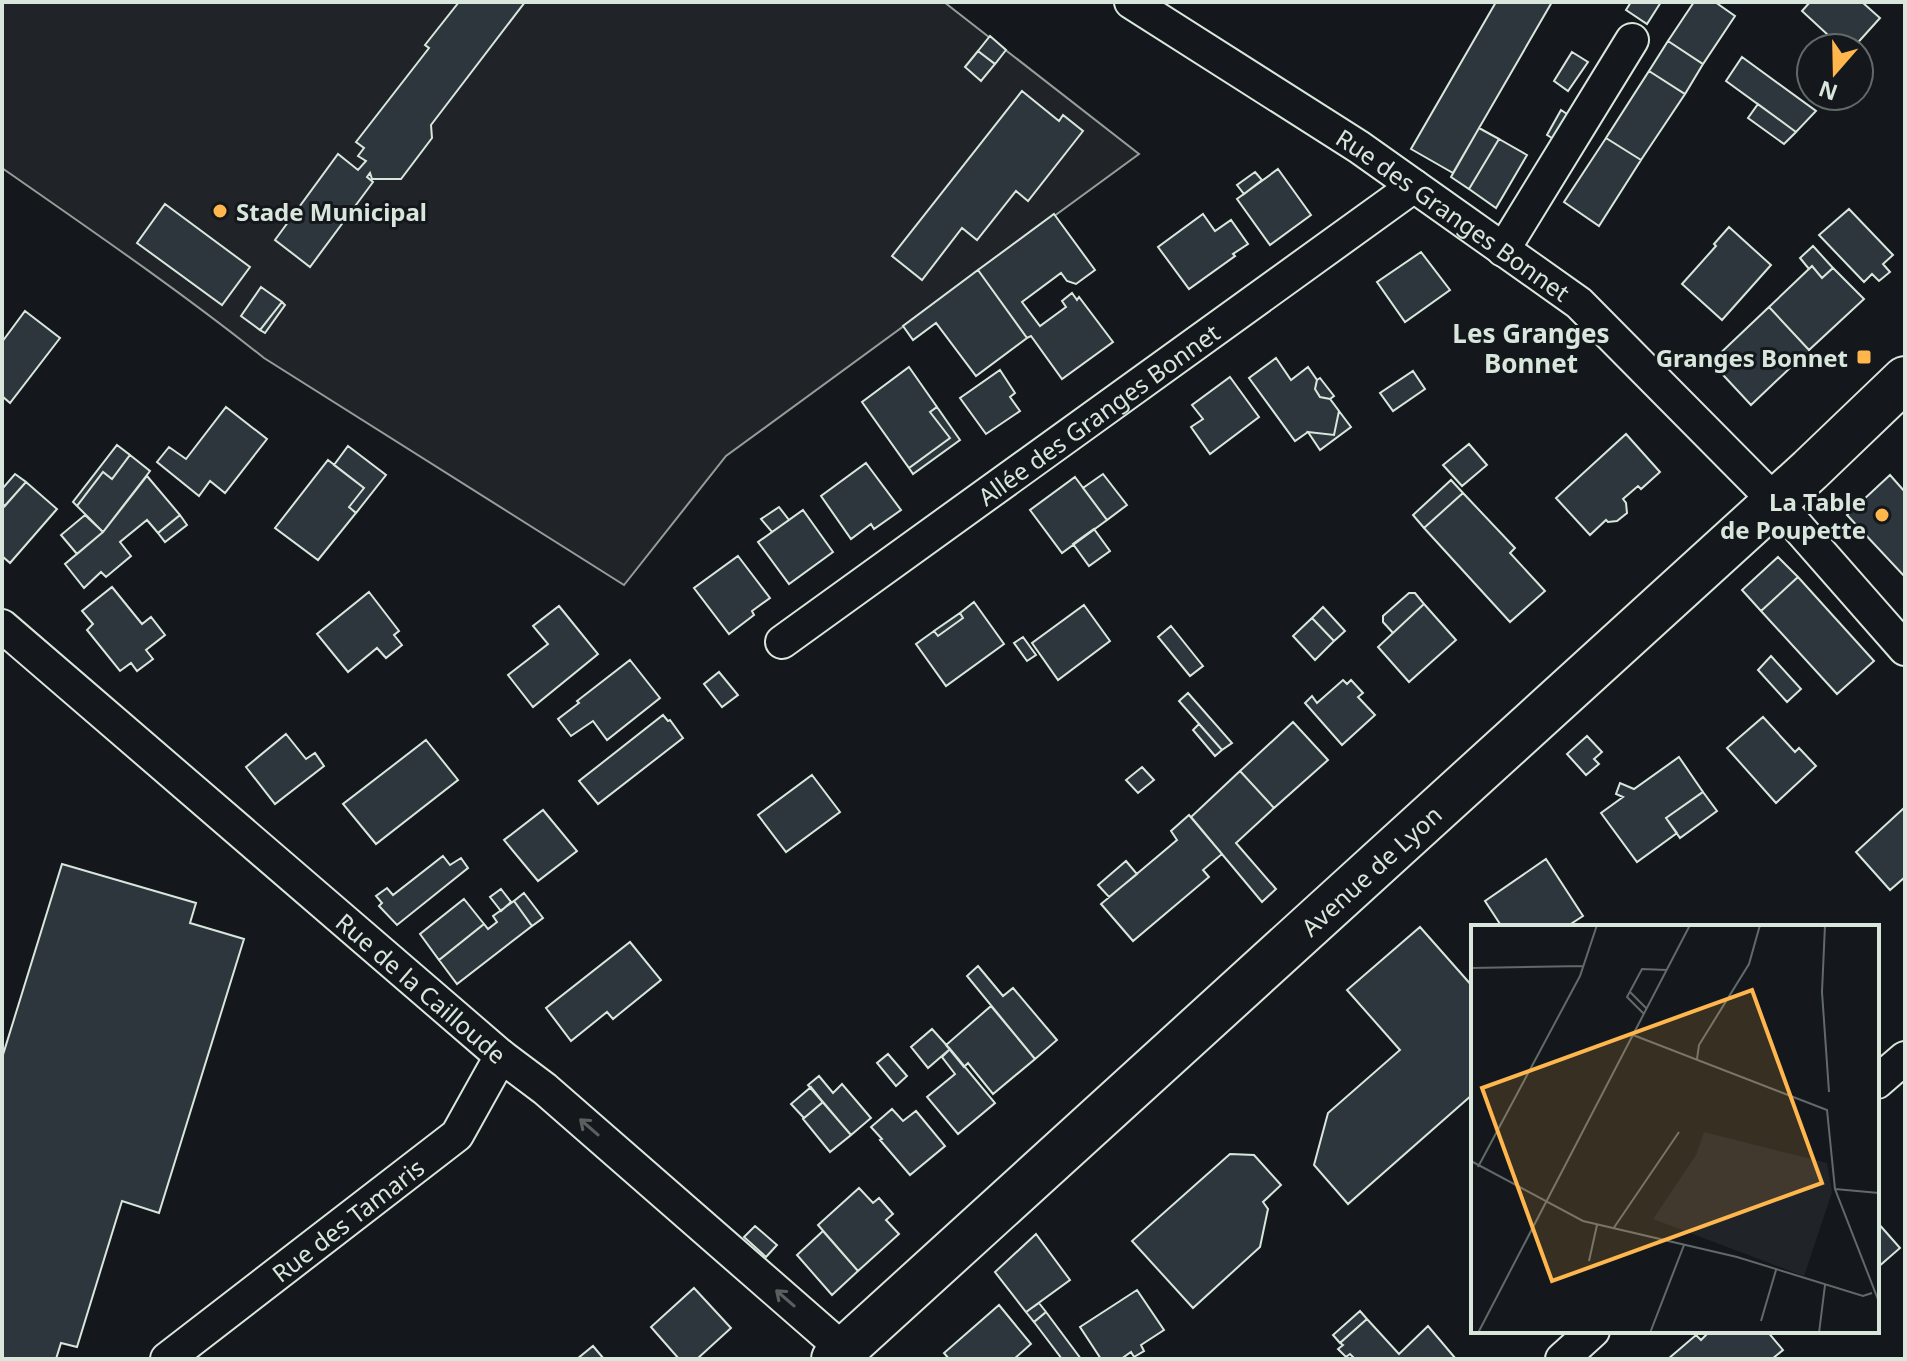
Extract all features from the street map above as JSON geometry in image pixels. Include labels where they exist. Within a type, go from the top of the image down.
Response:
[{"type":"main road","name":"Avenue de Lyon","points":[[839,1354],[1905,379]]},
{"type":"street","name":"Rue des Granges Bonnet","points":[[1131,2],[1359,147],[1579,303],[1775,501],[1905,649]]},
{"type":"street","points":[[1503,250],[1632,40]]},
{"type":"street","name":"Allée des Granges Bonnet","points":[[782,642],[1414,186]]},
{"type":"street","name":"Rue de la Cailloude","points":[[2,626],[501,1056],[545,1089],[839,1354]]},
{"type":"street","name":"Rue des Tamaris","points":[[167,1359],[457,1135],[501,1056]]},
{"type":"street","points":[[1879,1080],[1905,1058]]},
{"type":"street","points":[[1562,1359],[1591,1333]]},
{"type":"shaded area","points":[[2,2],[944,2],[1139,154],[726,456],[624,585],[264,358],[168,285],[2,168]]},
{"type":"building","points":[[459,2],[525,2],[431,125],[432,138],[401,179],[372,179],[370,173],[367,177],[373,182],[310,267],[275,240],[338,154],[358,170],[366,161],[358,156],[364,148],[356,142],[429,48],[425,45]]},
{"type":"building","points":[[1496,2],[1552,2],[1453,173],[1411,149]]},
{"type":"building","points":[[1631,2],[1661,2],[1647,24],[1626,10]]},
{"type":"building","points":[[1694,2],[1715,2],[1735,16],[1703,64],[1668,41]]},
{"type":"building","points":[[1810,2],[1862,2],[1880,18],[1867,32],[1825,32],[1802,11]]},
{"type":"building","points":[[990,36],[1006,50],[995,64],[978,51]]},
{"type":"building","points":[[1668,41],[1703,64],[1685,94],[1649,71]]},
{"type":"building","points":[[978,51],[995,64],[981,81],[965,67]]},
{"type":"building","points":[[1572,52],[1588,62],[1568,91],[1554,81]]},
{"type":"building","points":[[1742,57],[1795,96],[1795,112],[1815,112],[1796,132],[1726,81]]},
{"type":"building","points":[[1649,71],[1685,94],[1641,160],[1606,138]]},
{"type":"building","points":[[1022,91],[1059,121],[1063,115],[1083,131],[1028,201],[1016,191],[977,240],[962,228],[922,280],[892,256]]},
{"type":"building","points":[[1758,104],[1796,132],[1784,144],[1748,118]]},
{"type":"building","points":[[1561,110],[1576,120],[1560,143],[1547,135]]},
{"type":"building","points":[[1479,128],[1499,139],[1469,189],[1451,177]]},
{"type":"building","points":[[1606,138],[1641,160],[1599,226],[1564,202]]},
{"type":"building","points":[[1499,139],[1527,155],[1496,208],[1469,189]]},
{"type":"building","points":[[1278,169],[1311,215],[1270,245],[1237,199]]},
{"type":"building","points":[[1255,172],[1262,180],[1244,194],[1237,185]]},
{"type":"building","points":[[165,204],[250,267],[222,305],[137,243]]},
{"type":"building","points":[[1849,209],[1893,255],[1883,264],[1890,272],[1879,281],[1872,274],[1864,282],[1819,235]]},
{"type":"building","points":[[1054,214],[1095,270],[1076,284],[1067,281],[1061,273],[1022,302],[1040,326],[1066,307],[1062,301],[1072,293],[1077,300],[1079,297],[1113,342],[1062,379],[1031,336],[1027,338],[978,270]]},
{"type":"building","points":[[1203,214],[1215,231],[1231,220],[1248,244],[1189,289],[1158,247]]},
{"type":"building","points":[[1729,227],[1771,265],[1722,320],[1682,284]]},
{"type":"building","points":[[1813,246],[1833,268],[1822,278],[1800,258]]},
{"type":"building","points":[[1421,252],[1450,290],[1405,322],[1377,282]]},
{"type":"building","points":[[1812,266],[1822,278],[1833,268],[1864,299],[1809,350],[1769,307]]},
{"type":"building","points":[[978,270],[1027,338],[976,376],[936,323],[913,340],[903,326]]},
{"type":"building","points":[[261,287],[282,302],[260,330],[241,316]]},
{"type":"building","points":[[282,302],[285,305],[265,333],[260,330]]},
{"type":"building","points":[[1769,307],[1809,350],[1809,357],[1797,368],[1791,367],[1751,405],[1711,362]]},
{"type":"building","points":[[25,311],[60,338],[10,403],[2,396],[2,342]]},
{"type":"building","points":[[1276,358],[1291,380],[1308,367],[1317,380],[1315,389],[1320,397],[1330,399],[1339,411],[1334,435],[1308,432],[1295,441],[1249,378]]},
{"type":"building","points":[[909,367],[937,407],[930,412],[950,438],[909,468],[862,402]]},
{"type":"building","points":[[1000,370],[1015,393],[1010,397],[1020,411],[986,434],[960,398]]},
{"type":"building","points":[[1413,371],[1425,389],[1393,411],[1380,393]]},
{"type":"building","points":[[1230,377],[1259,417],[1210,454],[1191,427],[1203,419],[1192,405]]},
{"type":"building","points":[[1320,378],[1334,396],[1330,399],[1320,397],[1315,389]]},
{"type":"building","points":[[226,407],[267,439],[225,493],[210,481],[199,496],[157,462],[169,447],[186,459]]},
{"type":"building","points":[[937,407],[960,440],[913,474],[909,468],[950,438],[930,412]]},
{"type":"building","points":[[1339,411],[1351,427],[1320,450],[1308,432],[1334,435]]},
{"type":"building","points":[[1626,434],[1660,472],[1641,489],[1638,486],[1623,499],[1627,513],[1617,521],[1606,520],[1590,535],[1556,498]]},
{"type":"building","points":[[1469,444],[1487,465],[1462,486],[1443,465]]},
{"type":"building","points":[[117,445],[130,455],[112,479],[103,472],[77,506],[73,502]]},
{"type":"building","points":[[348,446],[386,475],[356,513],[349,507],[364,488],[334,465]]},
{"type":"building","points":[[130,455],[150,471],[103,532],[77,506],[103,472],[112,479]]},
{"type":"building","points":[[328,460],[364,488],[349,507],[356,513],[318,560],[275,528]]},
{"type":"building","points":[[866,463],[901,510],[874,529],[871,524],[851,539],[821,496]]},
{"type":"building","points":[[15,474],[26,482],[5,506],[2,504],[2,489]]},
{"type":"building","points":[[1103,474],[1127,505],[1107,520],[1083,488]]},
{"type":"building","points":[[1890,475],[1905,492],[1905,577],[1847,515]]},
{"type":"building","points":[[147,476],[180,515],[158,533],[147,520],[120,542],[131,556],[106,577],[101,572],[84,588],[65,564],[103,532]]},
{"type":"building","points":[[1075,477],[1107,520],[1062,553],[1030,510]]},
{"type":"building","points":[[1451,480],[1463,493],[1424,528],[1413,515]]},
{"type":"building","points":[[26,482],[57,509],[10,563],[2,556],[2,509]]},
{"type":"building","points":[[1463,493],[1515,548],[1510,553],[1545,591],[1510,622],[1424,528]]},
{"type":"building","points":[[779,507],[789,520],[772,532],[761,519]]},
{"type":"building","points":[[803,510],[833,552],[789,584],[758,542]]},
{"type":"building","points":[[85,515],[103,532],[77,554],[61,535]]},
{"type":"building","points":[[180,515],[187,525],[165,542],[158,533]]},
{"type":"building","points":[[1094,529],[1110,551],[1089,566],[1073,544]]},
{"type":"building","points":[[738,556],[770,598],[729,634],[694,588]]},
{"type":"building","points":[[1778,557],[1798,577],[1761,611],[1742,590]]},
{"type":"building","points":[[1798,577],[1874,661],[1837,694],[1761,611]]},
{"type":"building","points":[[112,587],[142,624],[151,617],[165,635],[146,650],[153,659],[137,671],[131,663],[120,671],[87,630],[93,624],[82,611]]},
{"type":"building","points":[[369,592],[399,631],[394,635],[402,645],[386,658],[377,648],[348,672],[317,634]]},
{"type":"building","points":[[1409,593],[1415,593],[1424,604],[1393,633],[1383,622],[1383,616]]},
{"type":"building","points":[[974,602],[1004,644],[946,686],[916,644],[934,631],[938,636],[963,618],[960,613]]},
{"type":"building","points":[[1424,604],[1456,640],[1409,682],[1378,647]]},
{"type":"building","points":[[1084,605],[1110,641],[1058,680],[1032,643]]},
{"type":"building","points":[[559,606],[598,654],[533,707],[508,675],[548,644],[533,626]]},
{"type":"building","points":[[1323,607],[1345,631],[1334,641],[1312,618]]},
{"type":"building","points":[[960,613],[963,618],[938,636],[934,631]]},
{"type":"building","points":[[1312,618],[1334,641],[1315,660],[1293,636]]},
{"type":"building","points":[[1171,626],[1203,666],[1190,676],[1158,637]]},
{"type":"building","points":[[1023,637],[1036,655],[1027,661],[1014,643]]},
{"type":"building","points":[[1771,656],[1801,689],[1787,702],[1758,670]]},
{"type":"building","points":[[630,660],[660,698],[607,740],[593,721],[571,736],[558,719]]},
{"type":"building","points":[[719,672],[738,695],[722,707],[704,684]]},
{"type":"building","points":[[1343,680],[1347,684],[1351,680],[1363,693],[1358,697],[1375,715],[1342,745],[1305,703],[1312,696],[1317,703]]},
{"type":"building","points":[[1188,693],[1232,743],[1222,750],[1179,701]]},
{"type":"building","points":[[663,715],[683,738],[598,804],[579,781]]},
{"type":"building","points":[[1763,717],[1795,752],[1799,748],[1816,766],[1776,803],[1727,748]]},
{"type":"building","points":[[1293,722],[1328,760],[1274,808],[1240,771]]},
{"type":"building","points":[[1199,724],[1222,750],[1215,756],[1193,730]]},
{"type":"building","points":[[286,734],[306,759],[315,753],[324,766],[275,804],[246,767]]},
{"type":"building","points":[[1587,736],[1602,752],[1594,759],[1599,764],[1586,775],[1567,754]]},
{"type":"building","points":[[426,740],[458,780],[376,844],[343,804]]},
{"type":"building","points":[[1679,757],[1703,792],[1666,818],[1677,833],[1637,862],[1601,813],[1623,797],[1616,794],[1620,783],[1634,789]]},
{"type":"building","points":[[1142,767],[1154,780],[1138,793],[1126,780]]},
{"type":"building","points":[[1240,771],[1274,808],[1236,843],[1276,889],[1262,902],[1191,817]]},
{"type":"building","points":[[812,775],[840,812],[786,852],[758,815]]},
{"type":"building","points":[[1703,792],[1717,811],[1680,838],[1666,818]]},
{"type":"building","points":[[1905,807],[1905,877],[1890,890],[1856,852]]},
{"type":"building","points":[[543,810],[577,851],[538,881],[504,840]]},
{"type":"building","points":[[1189,815],[1222,854],[1203,870],[1209,877],[1133,941],[1101,904],[1177,840],[1171,831]]},
{"type":"building","points":[[443,856],[450,865],[461,858],[468,868],[397,925],[379,906],[382,903],[376,896],[387,888],[393,895]]},
{"type":"building","points":[[1546,859],[1583,916],[1569,925],[1501,925],[1485,901]]},
{"type":"building","points":[[1126,861],[1137,874],[1109,897],[1098,885]]},
{"type":"building","points":[[62,864],[196,903],[190,923],[244,939],[159,1213],[122,1201],[77,1347],[61,1343],[56,1359],[2,1359],[2,1058]]},
{"type":"building","points":[[501,889],[511,902],[501,911],[490,897]]},
{"type":"building","points":[[524,893],[543,918],[532,926],[514,901]]},
{"type":"building","points":[[464,899],[484,924],[439,960],[420,934]]},
{"type":"building","points":[[514,901],[532,926],[457,984],[439,960],[484,924],[488,929],[497,922],[493,916]]},
{"type":"building","points":[[1420,927],[1471,985],[1471,1096],[1348,1204],[1314,1165],[1328,1113],[1400,1050],[1347,990]]},
{"type":"building","points":[[630,942],[661,980],[613,1019],[607,1012],[571,1041],[546,1008]]},
{"type":"building","points":[[978,966],[1003,996],[1013,988],[1057,1040],[1035,1059],[967,976]]},
{"type":"building","points":[[991,1006],[1035,1059],[993,1094],[968,1063],[964,1067],[946,1045]]},
{"type":"building","points":[[932,1029],[950,1049],[928,1068],[911,1047]]},
{"type":"building","points":[[950,1049],[995,1103],[958,1134],[927,1097],[955,1074],[942,1057]]},
{"type":"building","points":[[888,1054],[907,1076],[896,1086],[877,1063]]},
{"type":"building","points":[[819,1076],[833,1093],[842,1084],[871,1118],[851,1135],[808,1085]]},
{"type":"building","points":[[811,1087],[823,1102],[804,1118],[791,1104]]},
{"type":"building","points":[[823,1102],[851,1135],[830,1152],[803,1119]]},
{"type":"building","points":[[892,1109],[903,1121],[916,1111],[945,1146],[910,1175],[871,1127]]},
{"type":"building","points":[[1230,1154],[1254,1155],[1281,1185],[1263,1202],[1268,1209],[1260,1247],[1193,1308],[1132,1241]]},
{"type":"building","points":[[859,1188],[873,1203],[879,1198],[893,1214],[886,1220],[899,1234],[858,1271],[818,1225]]},
{"type":"building","points":[[1879,1224],[1900,1248],[1879,1266]]},
{"type":"building","points":[[755,1226],[777,1245],[766,1257],[744,1237]]},
{"type":"building","points":[[823,1231],[858,1271],[832,1295],[797,1255]]},
{"type":"building","points":[[1036,1234],[1070,1280],[1026,1312],[995,1272]]},
{"type":"building","points":[[694,1288],[731,1328],[697,1359],[679,1359],[651,1327]]},
{"type":"building","points":[[1137,1290],[1164,1330],[1141,1345],[1144,1351],[1134,1357],[1131,1352],[1121,1359],[1101,1359],[1080,1327]]},
{"type":"building","points":[[1039,1303],[1046,1312],[1034,1322],[1026,1312]]},
{"type":"building","points":[[999,1305],[1031,1344],[1014,1359],[949,1359],[944,1353]]},
{"type":"building","points":[[1360,1311],[1367,1319],[1340,1343],[1333,1335]]},
{"type":"building","points":[[1046,1312],[1081,1359],[1062,1359],[1034,1322]]},
{"type":"building","points":[[1367,1319],[1399,1354],[1428,1326],[1456,1359],[1355,1359],[1350,1354],[1346,1357],[1338,1349],[1343,1345],[1340,1343]]},
{"type":"building","points":[[1708,1333],[1769,1333],[1783,1350],[1772,1359],[1668,1359],[1696,1335],[1701,1340]]},
{"type":"building","points":[[593,1346],[604,1359],[577,1359]]},
{"type":"place","name":"Stade Municipal","points":[[220,211]]},
{"type":"place","name":"Granges Bonnet","points":[[1864,357]]},
{"type":"place","name":"La Table de Poupette","points":[[1882,515]]},
{"type":"district","name":"Les Granges Bonnet","points":[[1531,348]]}]
